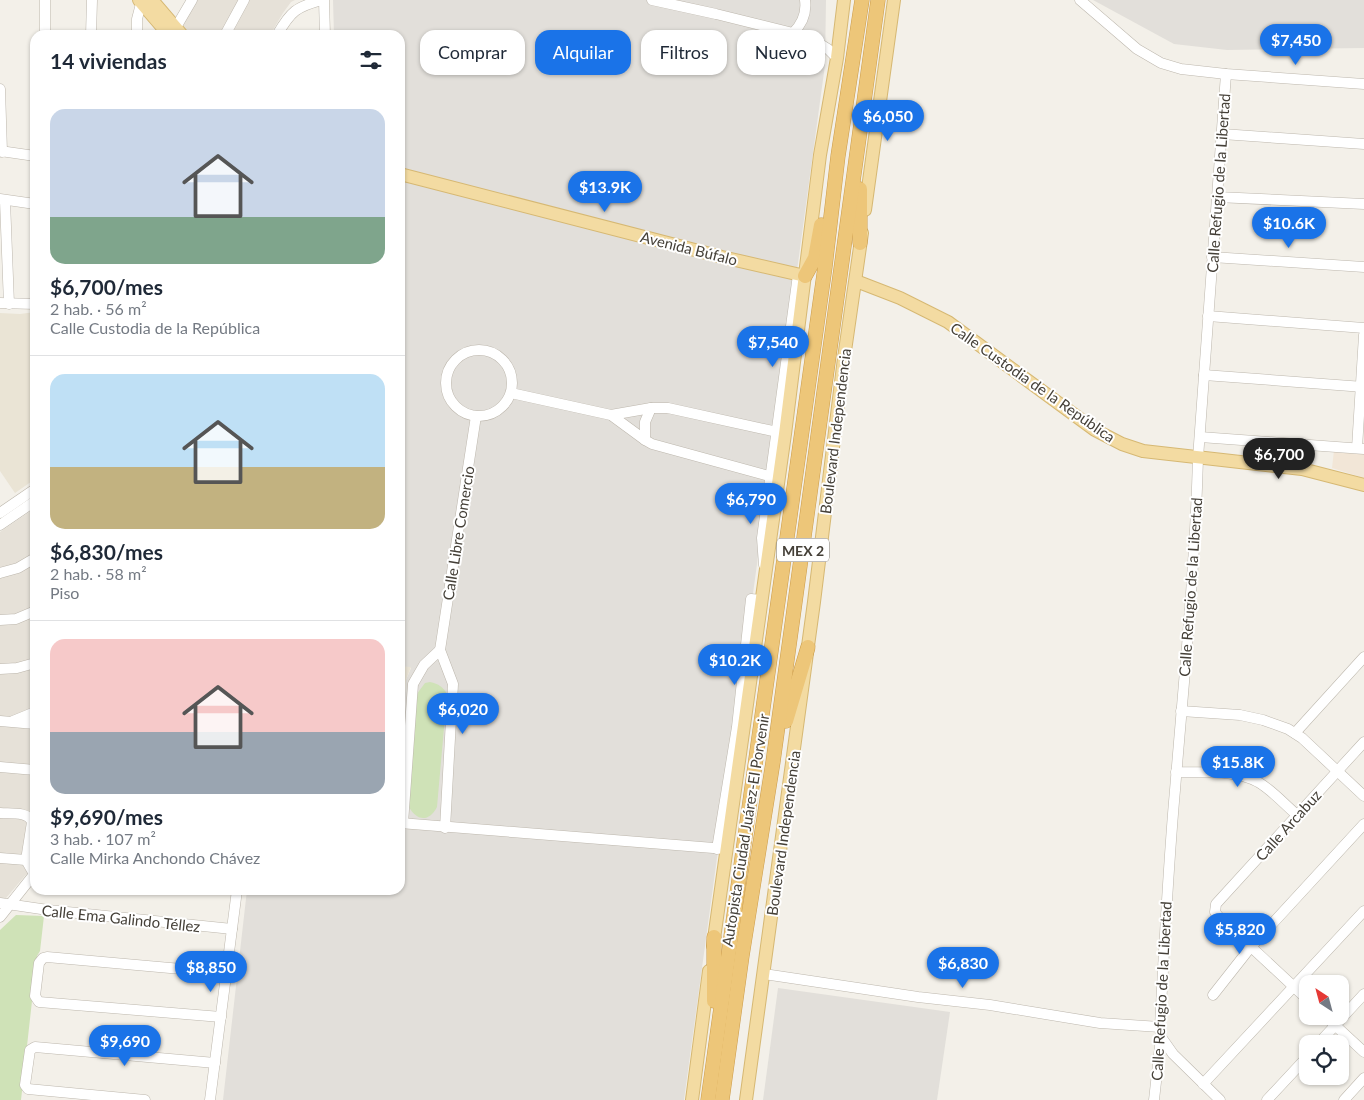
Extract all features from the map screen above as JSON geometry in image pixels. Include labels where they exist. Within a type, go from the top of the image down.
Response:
[{"type":"highway","name":"MEX 2","points":[[708,1100],[838,156],[862,0]]},
{"type":"highway","name":"Autopista Ciudad Juárez-El Porvenir","points":[[722,1100],[742,956],[773,762],[879,3]]},
{"type":"highway","points":[[859,142],[860,243]]},
{"type":"highway","points":[[801,275],[815,258],[838,156]]},
{"type":"highway","points":[[773,762],[808,647]]},
{"type":"highway","points":[[714,937],[714,1056]]},
{"type":"main road","name":"Boulevard Independencia","points":[[746,1100],[894,0]]},
{"type":"main road","points":[[144,1],[172,30]]},
{"type":"main road","points":[[692,1100],[714,937],[722,849],[756,599],[765,574],[780,433],[801,275],[837,58],[844,1]]},
{"type":"main road","name":"Avenida Búfalo","points":[[405,175],[722,257],[801,275]]},
{"type":"main road","name":"Calle Custodia de la República","points":[[856,281],[900,298],[948,322],[1108,437],[1122,444],[1143,451],[1302,469],[1364,485]]},
{"type":"street","points":[[45,0],[45,30]]},
{"type":"street","points":[[91,30],[92,0]]},
{"type":"street","points":[[177,30],[192,0]]},
{"type":"street","points":[[227,30],[244,0]]},
{"type":"street","points":[[280,30],[296,8],[323,0],[325,30]]},
{"type":"street","points":[[652,0],[778,30]]},
{"type":"street","points":[[796,30],[803,19],[806,0]]},
{"type":"street","points":[[1080,0],[1137,49],[1149,57],[1181,69],[1364,84]]},
{"type":"street","points":[[137,30],[137,18],[144,1]]},
{"type":"street","points":[[825,47],[837,58]]},
{"type":"street","name":"Calle Refugio de la Libertad","points":[[1154,1100],[1161,1032],[1168,874],[1197,497],[1198,458],[1226,74]]},
{"type":"street","points":[[0,89],[1,151],[30,155]]},
{"type":"street","points":[[1222,134],[1364,144]]},
{"type":"street","points":[[1217,197],[1364,204]]},
{"type":"street","points":[[30,203],[3,200],[4,303],[30,304]]},
{"type":"street","points":[[1212,257],[1364,267]]},
{"type":"street","points":[[1208,316],[1364,328]]},
{"type":"street","points":[[1200,437],[1360,448],[1364,335]]},
{"type":"street","points":[[478,350],[496,355],[504,362],[510,371],[512,382],[511,393],[506,403],[498,411],[488,415],[476,416],[465,413],[456,407],[447,392],[446,380],[449,369],[461,356],[478,350]]},
{"type":"street","points":[[1204,375],[1362,387]]},
{"type":"street","points":[[511,393],[611,415],[644,440],[670,450],[769,476]]},
{"type":"street","points":[[611,415],[651,408],[668,408],[780,433]]},
{"type":"street","points":[[644,440],[645,422],[651,408]]},
{"type":"street","name":"Calle Libre Comercio","points":[[440,650],[476,416]]},
{"type":"street","points":[[765,574],[761,550],[762,538],[769,476],[777,459]]},
{"type":"street","points":[[0,514],[30,493]]},
{"type":"street","points":[[0,525],[30,504]]},
{"type":"street","points":[[0,573],[18,568],[30,561]]},
{"type":"street","points":[[0,620],[16,618],[30,613]]},
{"type":"street","points":[[405,785],[413,684],[424,665],[440,650],[454,684],[445,828]]},
{"type":"street","points":[[1295,733],[1364,657]]},
{"type":"street","points":[[0,669],[17,668],[30,664]]},
{"type":"street","points":[[1181,711],[1240,715],[1279,726],[1295,733],[1364,796]]},
{"type":"street","points":[[12,722],[30,714]]},
{"type":"street","points":[[0,721],[30,724]]},
{"type":"street","name":"Calle Arcabuz","points":[[1250,948],[1218,916],[1215,908],[1216,904],[1364,742]]},
{"type":"street","points":[[0,767],[30,770]]},
{"type":"street","points":[[1176,772],[1232,774],[1256,781],[1297,815]]},
{"type":"street","points":[[0,813],[30,817]]},
{"type":"street","points":[[405,823],[722,849]]},
{"type":"street","points":[[1213,995],[1250,948],[1364,824]]},
{"type":"street","points":[[30,835],[26,860],[30,867]]},
{"type":"street","points":[[0,858],[26,860]]},
{"type":"street","points":[[0,917],[5,904],[30,878]]},
{"type":"street","points":[[210,1100],[236,895]]},
{"type":"street","name":"Calle Ema Galindo Téllez","points":[[5,904],[232,929]]},
{"type":"street","points":[[1208,1092],[1293,986],[1364,911]]},
{"type":"street","points":[[1250,948],[1299,992]]},
{"type":"street","points":[[221,1017],[39,1002],[36,996],[38,971],[41,960],[47,957],[226,973]]},
{"type":"street","points":[[764,974],[918,997],[980,1004],[1161,1032],[1172,1054],[1208,1092],[1220,1100]]},
{"type":"street","points":[[1349,1010],[1364,994]]},
{"type":"street","points":[[1326,1035],[1335,1025],[1364,1052]]},
{"type":"street","points":[[145,1100],[28,1089],[25,1085],[30,1050],[35,1047],[215,1063]]},
{"type":"street","points":[[1266,1100],[1299,1065]]},
{"type":"street","points":[[1344,1100],[1364,1078]]},
{"type":"shaded area","points":[[196,0],[295,0],[291,2],[273,30],[183,30],[180,27]]},
{"type":"shaded area","points":[[333,0],[826,0],[825,65],[825,30],[737,30],[737,75],[824,75],[684,1100],[223,1100],[246,895],[405,895],[405,693],[406,680],[411,668],[405,667],[405,30],[334,30]]},
{"type":"shaded area","points":[[1093,0],[1364,0],[1364,48],[1227,50],[1174,44]]},
{"type":"shaded area","points":[[0,313],[30,313],[30,482],[15,493],[0,471]]},
{"type":"shaded area","points":[[1334,450],[1364,451],[1364,478],[1332,468]]},
{"type":"shaded area","points":[[30,511],[30,870],[0,905],[0,532]]},
{"type":"shaded area","points":[[405,666],[411,667],[406,680],[405,691]]},
{"type":"shaded area","points":[[778,988],[950,1012],[937,1100],[763,1100]]},
{"type":"green space","points":[[430,682],[440,686],[447,694],[437,807],[430,816],[422,818],[414,814],[408,805],[416,695],[425,683]]},
{"type":"green space","points":[[16,915],[44,916],[40,951],[37,956],[21,1100],[0,1100],[0,930]]}]
